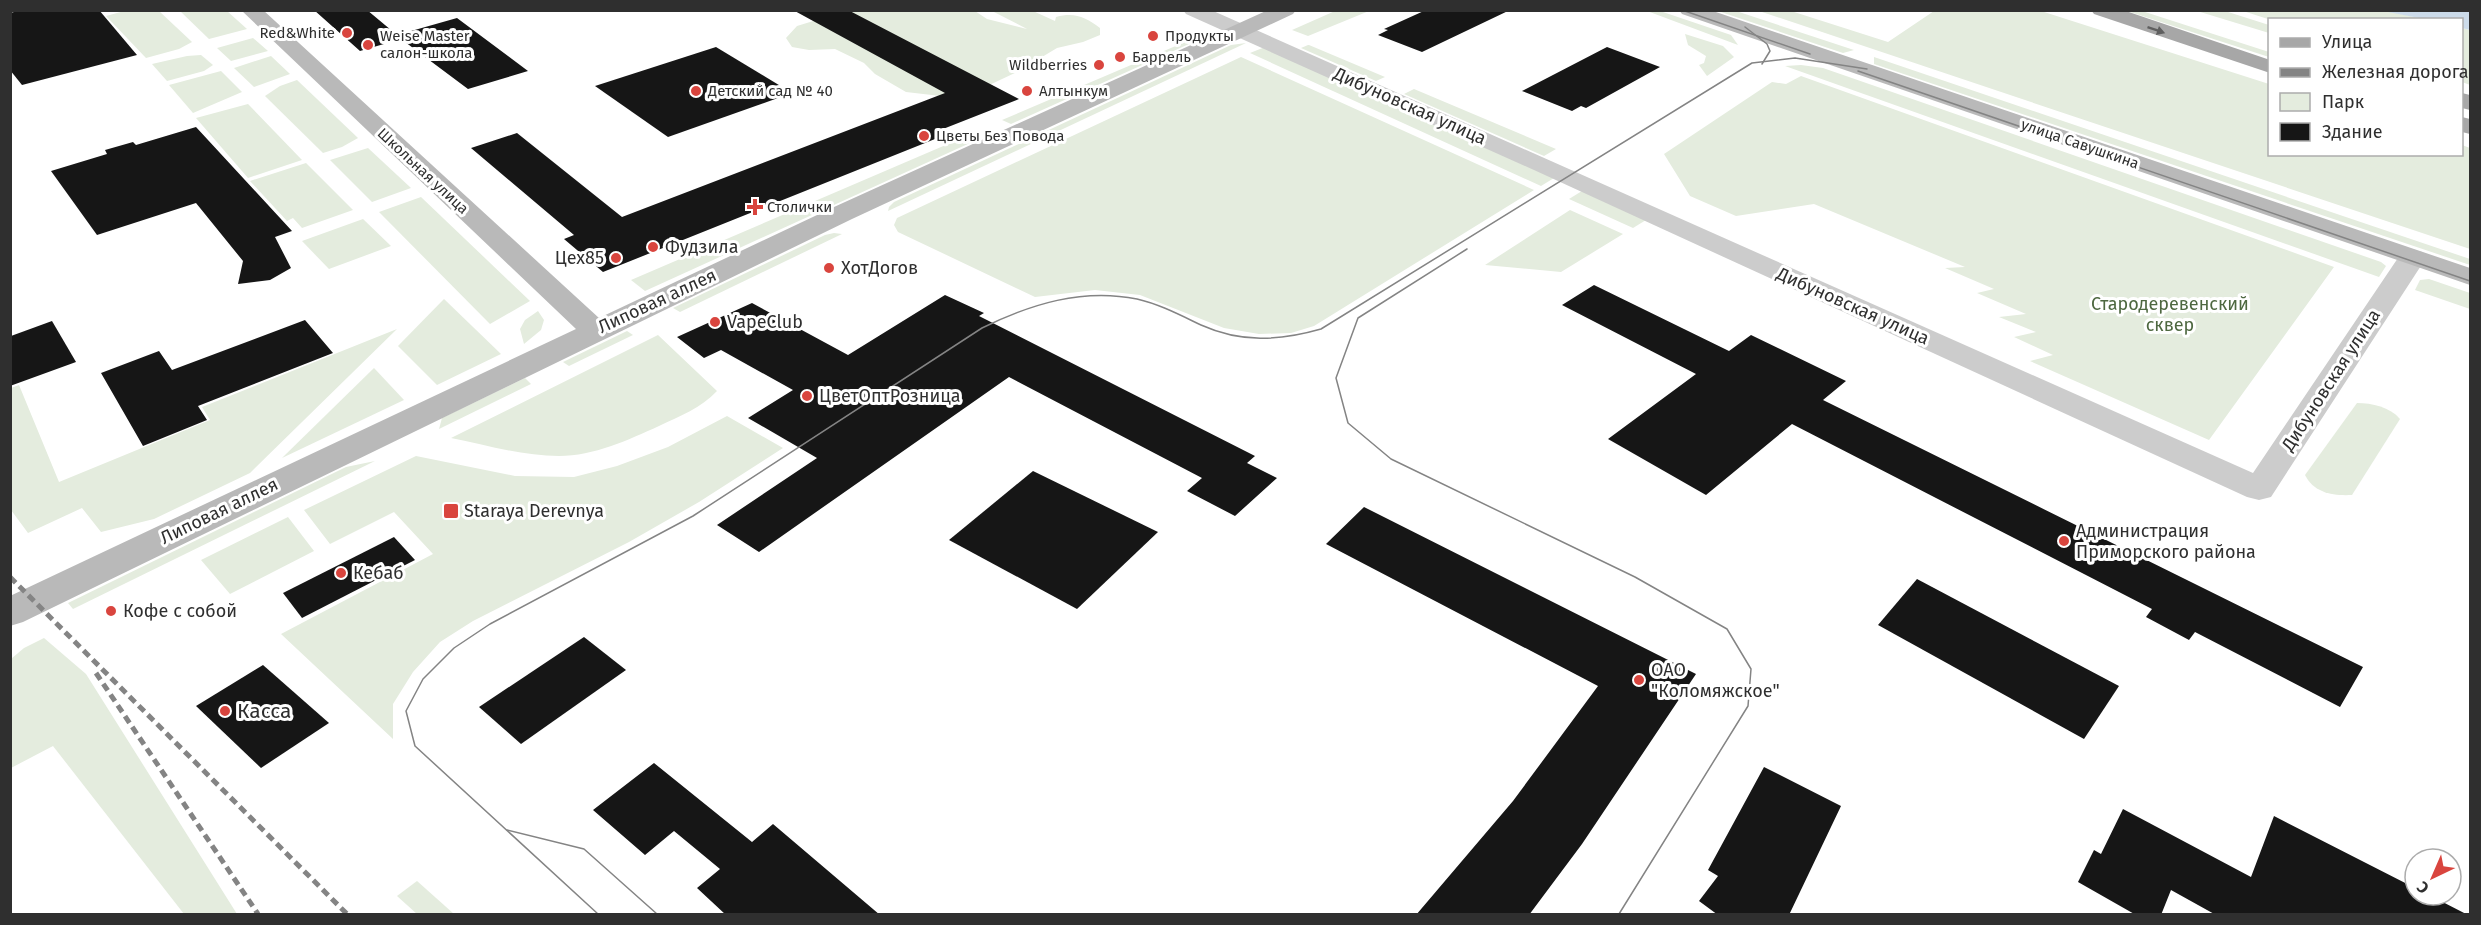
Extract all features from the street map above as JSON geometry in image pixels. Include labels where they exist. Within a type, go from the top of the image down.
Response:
[{"type":"main road","name":"Школьная улица","points":[[251,10],[596,331]]},
{"type":"main road","name":"Липовая аллея","points":[[22,607],[874,198],[1286,10]]},
{"type":"main road","name":"улица Савушкина","points":[[1689,10],[2470,278]]},
{"type":"main road","points":[[2101,10],[2268,66]]},
{"type":"street","name":"Дибуновская улица","points":[[1193,10],[1577,180],[2259,489],[2412,258]]},
{"type":"green space","points":[[128,10],[159,11],[192,42],[179,49],[146,58],[106,16]]},
{"type":"green space","points":[[849,10],[975,11],[987,19],[1027,29],[992,11],[1033,11],[1055,21],[1056,17],[1069,15],[1080,17],[1100,28],[1100,35],[1057,48],[1017,72],[968,95],[949,97],[906,92],[875,74],[864,63],[835,49],[809,50],[792,47],[786,38],[797,26]]},
{"type":"green space","points":[[2383,10],[2419,18],[2268,19],[2243,11]]},
{"type":"green space","points":[[180,11],[227,11],[247,29],[209,39]]},
{"type":"green space","points":[[1335,11],[1369,11],[1308,36],[1292,30]]},
{"type":"green space","points":[[1647,11],[1660,11],[1731,35],[1738,45]]},
{"type":"green space","points":[[1718,11],[1736,11],[1854,50],[1843,53]]},
{"type":"green space","points":[[1759,11],[1791,11],[1888,42],[1934,11],[2041,11],[2268,84],[2268,156],[2463,156],[2463,145],[2470,148],[2470,249]]},
{"type":"green space","points":[[2127,11],[2142,11],[2268,52],[2268,57]]},
{"type":"green space","points":[[2197,11],[2225,11],[2268,25],[2268,33]]},
{"type":"green space","points":[[2463,28],[2470,30],[2470,85],[2463,82]]},
{"type":"green space","points":[[1685,34],[1723,46],[1734,57],[1707,76],[1699,65],[1704,63],[1706,56],[1688,45]]},
{"type":"green space","points":[[253,38],[268,51],[231,61],[217,48]]},
{"type":"green space","points":[[1185,42],[1189,44],[1011,124],[1002,120]]},
{"type":"green space","points":[[1246,43],[888,211],[894,202],[1231,45]]},
{"type":"green space","points":[[1308,45],[1385,77],[1376,81],[1301,48]]},
{"type":"green space","points":[[1265,47],[1554,178],[1541,186],[1250,53]]},
{"type":"green space","points":[[201,55],[213,65],[204,71],[167,81],[152,64],[187,56]]},
{"type":"green space","points":[[271,56],[290,74],[254,87],[234,68]]},
{"type":"green space","points":[[1241,57],[1534,190],[1314,326],[1291,333],[1259,334],[1224,328],[1140,295],[1095,290],[1035,297],[898,232],[894,225],[897,218]]},
{"type":"green space","points":[[1874,57],[2470,259],[2470,265],[1874,64]]},
{"type":"green space","points":[[1801,65],[1823,68],[2381,262],[2386,266],[2379,277],[1785,66]]},
{"type":"green space","points":[[221,71],[242,92],[193,113],[169,85]]},
{"type":"green space","name":"Стародеревенский сквер","points":[[1801,76],[2334,267],[2209,440],[2030,361],[2053,355],[2014,337],[2036,332],[1999,317],[2026,314],[1977,293],[1994,289],[1945,268],[1965,267],[1814,204],[1736,216],[1690,196],[1664,154],[1772,82],[1786,84]]},
{"type":"green space","points":[[297,80],[358,138],[342,147],[323,153],[265,96],[280,86]]},
{"type":"green space","points":[[1414,89],[1556,149],[1544,156],[1404,94]]},
{"type":"green space","points":[[248,104],[302,160],[248,178],[196,118]]},
{"type":"green space","points":[[969,135],[972,140],[970,143],[645,291],[631,280]]},
{"type":"green space","points":[[368,148],[411,188],[372,202],[330,160]]},
{"type":"green space","points":[[306,163],[353,210],[302,228],[293,218],[287,221],[250,181]]},
{"type":"green space","points":[[1582,191],[1646,220],[1633,228],[1569,199]]},
{"type":"green space","points":[[421,197],[530,301],[490,324],[379,212]]},
{"type":"green space","points":[[1570,210],[1623,234],[1561,272],[1485,265]]},
{"type":"green space","points":[[363,219],[391,246],[329,269],[302,241]]},
{"type":"green space","points":[[842,234],[680,312],[673,308],[825,235]]},
{"type":"green space","points":[[2429,279],[2470,293],[2470,309],[2415,290],[2420,280]]},
{"type":"green space","points":[[444,299],[501,354],[437,385],[398,346]]},
{"type":"green space","points":[[538,311],[544,320],[541,330],[524,344],[520,329],[525,320]]},
{"type":"green space","points":[[397,329],[250,473],[154,519],[101,532],[82,508],[28,533],[11,510],[11,388],[19,385],[59,482],[210,420],[202,407]]},
{"type":"green space","points":[[627,331],[633,335],[569,366],[563,362]]},
{"type":"green space","points":[[658,335],[717,391],[697,407],[682,415],[635,437],[572,455],[532,454],[451,438]]},
{"type":"green space","points":[[374,368],[404,400],[282,458]]},
{"type":"green space","points":[[525,378],[531,384],[439,429],[442,418]]},
{"type":"green space","points":[[2357,403],[2380,406],[2391,411],[2400,419],[2352,495],[2338,495],[2319,490],[2305,475]]},
{"type":"green space","points":[[727,416],[783,448],[699,502],[629,542],[473,621],[440,642],[413,672],[393,704],[393,739],[281,634],[433,554],[394,512],[330,544],[304,510],[416,456],[515,476],[574,477],[617,466],[668,447]]},
{"type":"green space","points":[[375,461],[73,609],[68,603],[346,467]]},
{"type":"green space","points":[[288,517],[314,551],[230,594],[201,560]]},
{"type":"green space","points":[[44,638],[86,674],[237,914],[184,914],[53,746],[11,768],[11,659],[24,648]]},
{"type":"green space","points":[[417,881],[454,914],[417,914],[397,896]]},
{"type":"water","points":[[2383,11],[2470,11],[2470,30],[2463,28],[2463,18],[2419,18]]},
{"type":"building","points":[[22,10],[99,10],[137,55],[22,85],[10,70],[10,13]]},
{"type":"building","points":[[314,10],[367,10],[397,35],[457,18],[528,71],[468,89],[401,39],[360,51]]},
{"type":"building","points":[[793,10],[848,10],[1019,99],[943,129],[950,133],[603,272],[564,239],[574,235],[471,148],[517,133],[622,217],[945,93]]},
{"type":"building","points":[[1426,10],[1510,10],[1422,52],[1378,35],[1388,30],[1384,29]]},
{"type":"building","points":[[716,47],[792,93],[668,137],[595,86]]},
{"type":"building","points":[[1607,47],[1660,67],[1586,108],[1581,106],[1572,111],[1522,91]]},
{"type":"building","points":[[196,127],[292,231],[275,237],[291,268],[270,280],[238,284],[243,261],[196,203],[97,235],[51,171],[107,154],[105,150],[133,142],[136,145]]},
{"type":"building","name":"Администрация Приморского района","points":[[1594,285],[1729,351],[1751,335],[1846,381],[1823,400],[2363,667],[2340,707],[2195,632],[2189,640],[2146,617],[2152,609],[1792,424],[1706,495],[1608,439],[1696,374],[1562,305]]},
{"type":"building","points":[[945,295],[984,313],[979,316],[1255,456],[1247,463],[1277,478],[1235,516],[1187,491],[1202,478],[1009,377],[759,552],[717,525],[817,458],[748,418],[793,390],[721,350],[704,358],[677,337],[752,303],[848,355]]},
{"type":"building","points":[[305,320],[333,353],[198,406],[207,420],[143,446],[101,373],[159,351],[172,370]]},
{"type":"building","points":[[52,321],[76,362],[10,386],[11,336]]},
{"type":"building","points":[[1033,471],[1158,532],[1077,609],[949,540]]},
{"type":"building","name":"ОАО \"Коломяжское\"","points":[[1364,507],[1696,674],[1582,844],[1529,915],[1416,915],[1513,801],[1598,686],[1326,544]]},
{"type":"building","points":[[394,537],[415,560],[302,618],[283,593]]},
{"type":"building","points":[[1917,579],[2119,686],[2084,739],[1878,625]]},
{"type":"building","points":[[584,637],[626,670],[521,744],[479,707]]},
{"type":"building","points":[[263,665],[329,723],[261,768],[196,706]]},
{"type":"building","points":[[654,763],[752,842],[773,824],[880,915],[726,915],[697,888],[720,869],[674,831],[645,855],[593,810]]},
{"type":"building","points":[[1764,767],[1841,806],[1789,915],[1718,915],[1699,901],[1718,876],[1708,870]]},
{"type":"building","points":[[2123,809],[2251,877],[2274,816],[2403,882],[2403,907],[2452,907],[2468,915],[2216,915],[2171,890],[2161,915],[2136,915],[2078,882],[2094,850],[2101,854]]},
{"type":"tram line","points":[[1682,10],[1756,35]]},
{"type":"tram line","points":[[1745,27],[1756,35]]},
{"type":"tram line","points":[[1756,35],[1810,54]]},
{"type":"tram line","points":[[1756,35],[1767,44],[1770,51],[1763,62]]},
{"type":"tram line","points":[[1763,62],[1795,58],[1867,69]]},
{"type":"tram line","points":[[598,914],[415,746],[406,711],[423,679],[454,648],[490,624],[693,516],[982,328],[1000,319],[1057,300],[1117,296],[1145,301],[1231,335],[1275,338],[1321,329],[1752,63],[1763,62]]},
{"type":"tram line","points":[[1858,71],[2470,281]]},
{"type":"tram line","points":[[1467,249],[1358,318],[1336,378],[1348,423],[1391,459],[1635,577],[1727,629],[1751,669],[1748,706],[1619,914]]},
{"type":"tram line","points":[[507,830],[584,849],[657,914]]},
{"type":"railway","points":[[10,577],[347,914]]},
{"type":"railway","points":[[96,673],[258,914]]},
{"type":"place","name":"Red&White","points":[[347,33]]},
{"type":"place","name":"Продукты","points":[[1153,36]]},
{"type":"place","name":"Weise Master салон-школа","points":[[368,45]]},
{"type":"place","name":"Баррель","points":[[1120,57]]},
{"type":"place","name":"Wildberries","points":[[1099,65]]},
{"type":"place","name":"Детский сад № 40","points":[[696,91]]},
{"type":"place","name":"Алтынкум","points":[[1027,91]]},
{"type":"place","name":"Цветы Без Повода","points":[[924,136]]},
{"type":"place","name":"Столички","points":[[755,207]]},
{"type":"place","name":"Фудзила","points":[[653,247]]},
{"type":"place","name":"Цех85","points":[[616,258]]},
{"type":"place","name":"ХотДогов","points":[[829,268]]},
{"type":"place","name":"VapeClub","points":[[715,322]]},
{"type":"place","name":"ЦветОптРозница","points":[[807,396]]},
{"type":"place","name":"Staraya Derevnya","points":[[451,511]]},
{"type":"place","name":"Администрация Приморского района","points":[[2064,541]]},
{"type":"place","name":"Кебаб","points":[[341,573]]},
{"type":"place","name":"Кофе с собой","points":[[111,611]]},
{"type":"place","name":"ОАО \"Коломяжское\"","points":[[1639,680]]},
{"type":"place","name":"Касса","points":[[225,711]]}]
